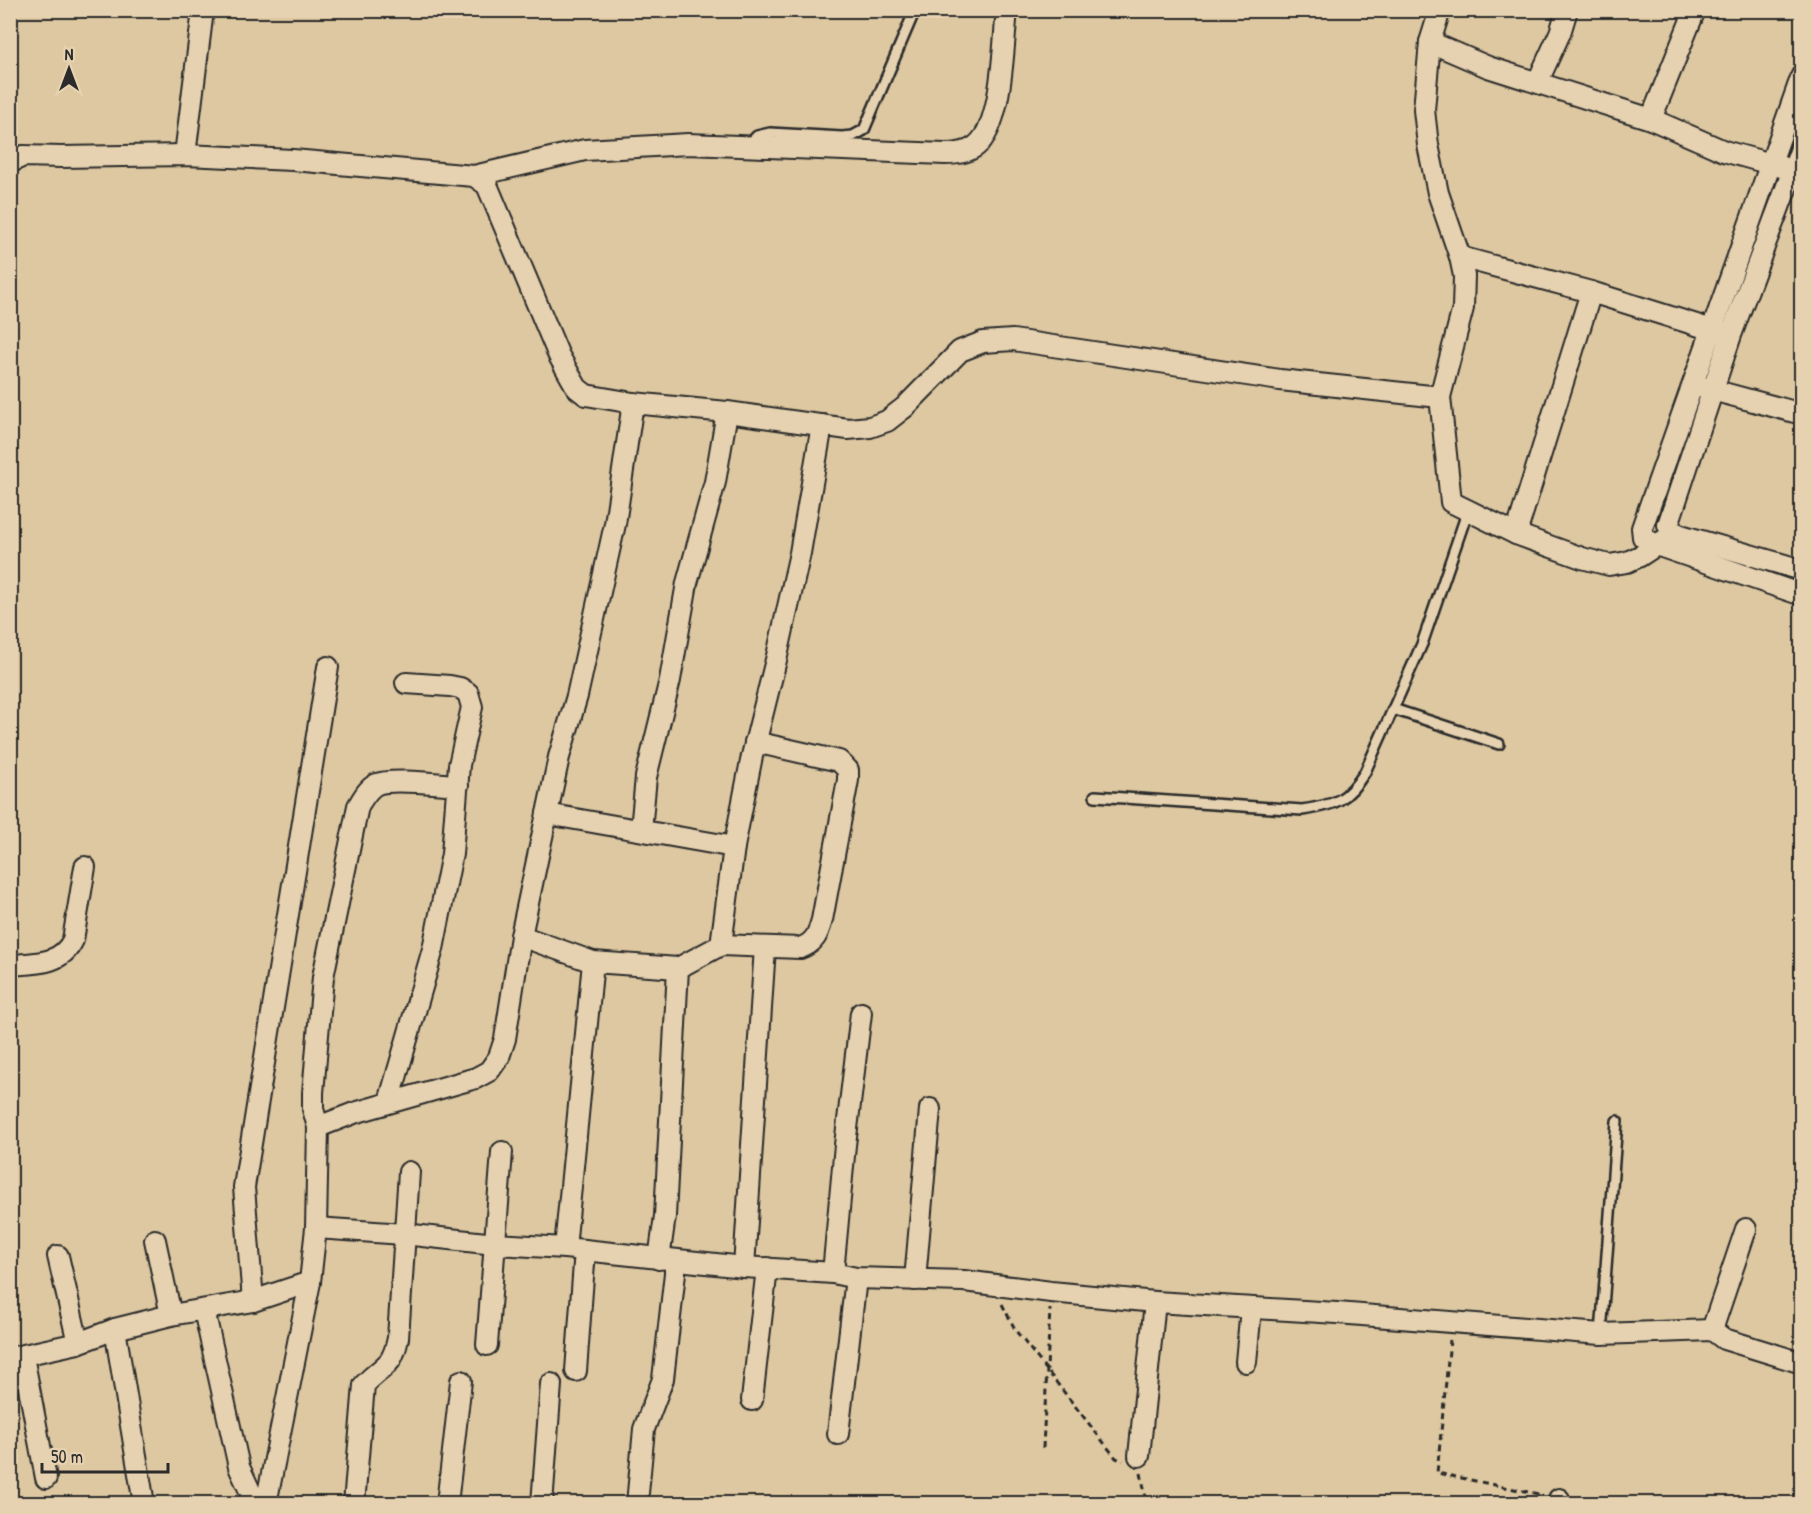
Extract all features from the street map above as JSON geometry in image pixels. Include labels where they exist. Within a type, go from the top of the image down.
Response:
[{"type":"street","points":[[185,155],[202,10]]},
{"type":"street","points":[[10,163],[23,156],[185,155],[293,160],[474,176],[585,150],[688,144],[945,154],[970,150],[978,145],[992,125],[1007,10]]},
{"type":"street","points":[[1440,10],[1430,42],[1424,110],[1428,145],[1438,193],[1460,257],[1464,276],[1463,308],[1440,397],[1451,502],[1516,534],[1582,558],[1609,565],[1627,562],[1675,533]]},
{"type":"street","points":[[1538,81],[1560,33],[1567,10]]},
{"type":"street","points":[[1651,119],[1695,10]]},
{"type":"street","points":[[1430,42],[1488,67],[1538,81],[1651,119],[1724,151],[1793,171]]},
{"type":"street","points":[[1802,75],[1642,528],[1643,537],[1656,545],[1802,595]]},
{"type":"street","points":[[1802,146],[1731,335],[1668,525],[1675,533],[1802,570]]},
{"type":"street","points":[[474,176],[487,185],[559,356],[577,388],[586,395],[633,403],[727,412],[848,429],[887,421],[905,407],[960,351],[983,342],[1013,340],[1280,380],[1440,397]]},
{"type":"street","points":[[1460,257],[1591,292],[1731,335]]},
{"type":"street","points":[[1516,534],[1591,292]]},
{"type":"street","points":[[1692,384],[1802,414]]},
{"type":"street","points":[[318,1126],[389,1102],[476,1078],[489,1071],[499,1057],[505,1039],[521,936],[559,757],[577,696],[615,524],[633,403]]},
{"type":"street","points":[[641,830],[646,777],[669,680],[687,583],[715,482],[727,412]]},
{"type":"street","points":[[721,945],[734,846],[755,741],[800,553],[822,424]]},
{"type":"street","points":[[253,1301],[244,1187],[328,666]]},
{"type":"street","points":[[389,1102],[433,949],[452,854],[459,765],[472,707],[468,693],[460,688],[406,683]]},
{"type":"street","points":[[521,936],[593,962],[678,968],[721,945],[800,948],[808,946],[815,940],[822,920],[848,770],[839,761],[755,741]]},
{"type":"street","points":[[266,1503],[310,1282],[316,1228],[318,1126],[313,1109],[313,1093],[323,977],[358,806],[368,791],[377,784],[389,782],[458,785]]},
{"type":"street","points":[[547,814],[734,846]]},
{"type":"street","points":[[10,965],[49,962],[60,957],[68,949],[73,940],[85,867]]},
{"type":"street","points":[[744,1267],[765,947]]},
{"type":"street","points":[[565,1248],[593,962]]},
{"type":"street","points":[[637,1503],[644,1429],[663,1379],[675,1274],[667,1260],[664,1216],[678,968]]},
{"type":"street","points":[[833,1274],[845,1144],[861,1013]]},
{"type":"street","points":[[915,1280],[930,1109]]},
{"type":"street","points":[[487,1345],[502,1152]]},
{"type":"street","points":[[354,1503],[364,1385],[387,1367],[395,1355],[398,1338],[409,1172]]},
{"type":"street","points":[[316,1228],[565,1248],[856,1278],[964,1281],[1155,1302],[1601,1334],[1712,1330],[1724,1339],[1802,1363]]},
{"type":"street","points":[[1712,1330],[1746,1229]]},
{"type":"street","points":[[154,1240],[171,1315]]},
{"type":"street","points":[[576,1371],[585,1250]]},
{"type":"street","points":[[58,1256],[78,1343]]},
{"type":"street","points":[[752,1400],[767,1268]]},
{"type":"street","points":[[838,1434],[856,1278]]},
{"type":"street","points":[[45,1478],[17,1357],[78,1343],[115,1329],[171,1315],[253,1301],[310,1282]]},
{"type":"street","points":[[1140,1460],[1155,1302]]},
{"type":"street","points":[[1246,1362],[1251,1308]]},
{"type":"street","points":[[204,1310],[239,1467],[256,1503]]},
{"type":"street","points":[[115,1329],[143,1498]]},
{"type":"street","points":[[447,1503],[461,1381]]},
{"type":"street","points":[[542,1503],[551,1384]]},
{"type":"lane","points":[[745,147],[757,136],[770,133],[853,136],[864,130],[915,10]]},
{"type":"lane","points":[[1095,796],[1302,810],[1324,807],[1343,798],[1354,788],[1365,772],[1422,644],[1468,510]]},
{"type":"lane","points":[[1393,709],[1499,744]]},
{"type":"lane","points":[[1601,1334],[1617,1121]]},
{"type":"path","points":[[990,1284],[1016,1332],[1116,1458],[1129,1463],[1140,1460],[1142,1484],[1147,1503]]},
{"type":"path","points":[[1043,1448],[1051,1292]]},
{"type":"path","points":[[1450,1339],[1437,1473],[1559,1501]]}]
